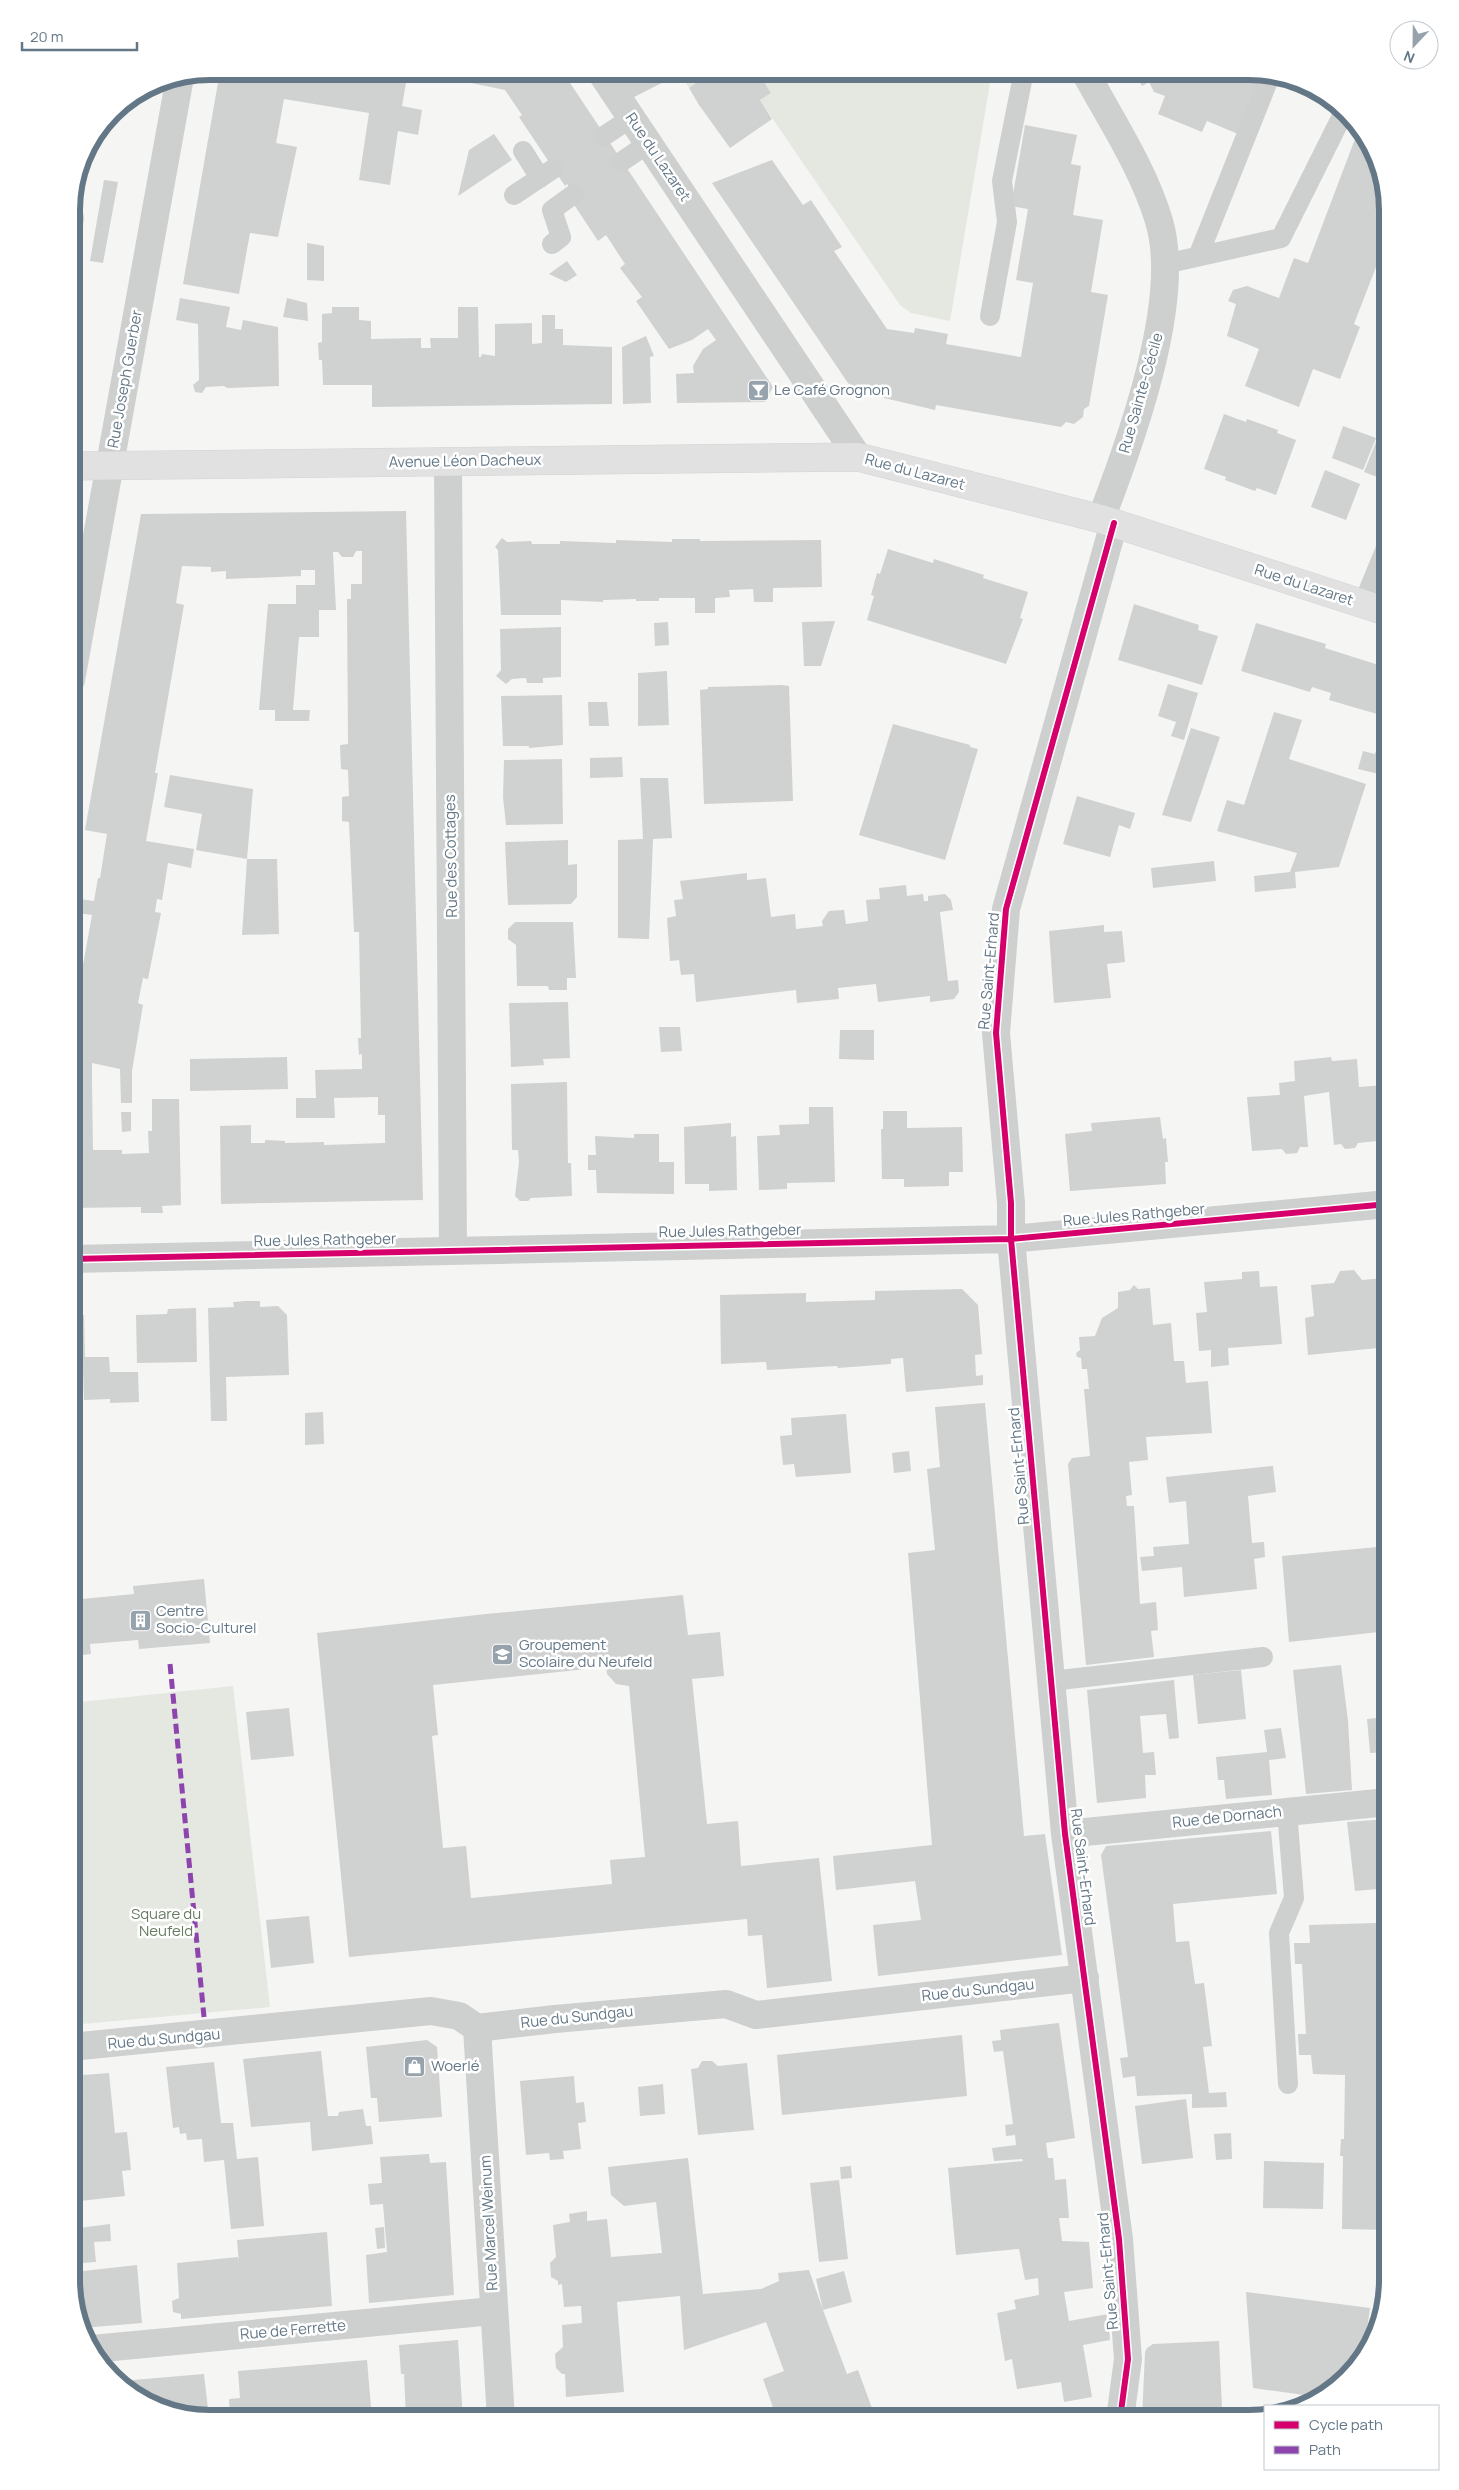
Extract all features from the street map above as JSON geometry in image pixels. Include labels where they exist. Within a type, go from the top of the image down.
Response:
[{"type":"street","name":"Rue du Lazaret","points":[[606,80],[858,457],[1107,521],[1376,608]]},
{"type":"street","name":"Rue Sainte-Cécile","points":[[1089,80],[1145,182],[1160,223],[1165,264],[1162,311],[1154,355],[1118,472],[1107,521]]},
{"type":"street","name":"Rue Joseph Guerber","points":[[80,632],[108,466],[179,84]]},
{"type":"street","name":"Avenue Léon Dacheux","points":[[80,466],[858,457]]},
{"type":"street","name":"Rue des Cottages","points":[[448,462],[455,1216],[453,1251]]},
{"type":"street","name":"Rue Saint-Erhard","points":[[1107,521],[1006,908],[996,1033],[1011,1203],[1011,1238],[1066,1834],[1119,2239],[1128,2359],[1121,2410]]},
{"type":"street","name":"Rue Jules Rathgeber","points":[[80,1260],[1011,1238],[1379,1205]]},
{"type":"street","name":"Rue de Dornach","points":[[1066,1834],[1379,1803]]},
{"type":"street","name":"Rue du Sundgau","points":[[80,2047],[431,2011],[459,2016],[477,2028],[726,2004],[756,2015],[1085,1978]]},
{"type":"street","name":"Rue Marcel Weinum","points":[[477,2028],[500,2410]]},
{"type":"street","name":"Rue de Ferrette","points":[[100,2348],[493,2311]]},
{"type":"lane","points":[[616,95],[645,80]]},
{"type":"lane","points":[[990,316],[1007,222],[1002,181],[1022,80]]},
{"type":"lane","points":[[1199,254],[1268,81]]},
{"type":"lane","points":[[604,136],[632,118]]},
{"type":"lane","points":[[1165,264],[1199,254],[1282,238],[1341,118]]},
{"type":"lane","points":[[622,162],[648,143]]},
{"type":"lane","points":[[514,195],[547,174],[523,151]]},
{"type":"lane","points":[[552,244],[562,237],[552,210],[574,194]]},
{"type":"lane","points":[[1376,608],[1379,592]]},
{"type":"lane","points":[[1051,1681],[1263,1657]]},
{"type":"lane","points":[[1287,1811],[1294,1898],[1279,1934],[1288,2084]]},
{"type":"green space","points":[[684,80],[700,80],[689,88]]},
{"type":"green space","points":[[763,80],[990,80],[950,321],[911,313],[900,305],[760,100],[771,93]]},
{"type":"green space","name":"Square du Neufeld","points":[[233,1686],[270,2007],[80,2024],[80,1702]]},
{"type":"building","points":[[218,80],[406,80],[402,106],[422,110],[418,135],[398,131],[390,185],[359,180],[369,113],[284,99],[276,143],[297,147],[278,237],[250,233],[239,294],[183,284]]},
{"type":"building","points":[[457,80],[568,80],[773,387],[765,402],[677,403],[676,374],[694,373],[693,366],[703,349],[716,340],[708,329],[692,340],[669,349],[636,301],[642,297],[620,268],[625,264],[606,235],[598,241],[571,200],[574,194],[567,184],[565,186],[519,117],[522,115],[505,90]]},
{"type":"building","points":[[700,80],[763,80],[771,93],[760,100],[772,119],[730,148],[689,88]]},
{"type":"building","points":[[1139,80],[1260,80],[1238,134],[1207,121],[1202,132],[1158,114],[1165,96],[1154,92],[1149,82],[1142,86]]},
{"type":"building","points":[[1025,125],[1077,135],[1071,164],[1081,166],[1073,215],[1103,220],[1091,292],[1108,295],[1089,406],[1084,409],[1083,417],[1074,424],[1066,422],[1061,427],[936,405],[935,410],[859,392],[848,383],[712,183],[772,160],[803,205],[811,200],[842,247],[834,251],[887,329],[914,333],[915,328],[948,334],[946,344],[1021,357],[1033,283],[1016,280],[1028,209],[1011,206]]},
{"type":"building","points":[[494,134],[512,160],[458,196],[469,150]]},
{"type":"building","points":[[1356,136],[1366,152],[1375,176],[1379,210],[1379,259],[1354,324],[1360,327],[1340,379],[1313,369],[1299,407],[1245,386],[1259,349],[1227,336],[1236,304],[1228,301],[1233,290],[1247,286],[1279,298],[1294,258],[1308,263]]},
{"type":"building","points":[[104,180],[118,182],[103,263],[90,261]]},
{"type":"building","points":[[307,243],[324,246],[324,281],[307,280]]},
{"type":"building","points":[[567,261],[577,275],[566,282],[549,274]]},
{"type":"building","points":[[180,298],[230,307],[226,327],[241,330],[243,320],[278,327],[279,386],[206,387],[202,393],[195,392],[193,385],[199,380],[198,324],[176,320]]},
{"type":"building","points":[[287,298],[307,303],[308,321],[283,317]]},
{"type":"building","points":[[332,307],[359,307],[359,320],[371,321],[371,339],[421,338],[421,348],[431,348],[430,338],[458,338],[458,307],[478,307],[479,357],[482,354],[495,356],[495,324],[532,323],[532,344],[542,343],[542,315],[555,315],[555,329],[563,329],[563,345],[612,347],[612,404],[372,407],[372,385],[323,385],[322,360],[319,360],[318,343],[322,342],[322,314],[332,313]]},
{"type":"building","points":[[646,336],[654,356],[650,357],[651,403],[623,404],[622,347]]},
{"type":"building","points":[[1224,414],[1246,422],[1247,419],[1278,430],[1277,433],[1296,440],[1276,495],[1257,488],[1255,491],[1225,480],[1226,477],[1204,469]]},
{"type":"building","points":[[1343,426],[1376,438],[1363,470],[1332,458]]},
{"type":"building","points":[[1379,434],[1379,478],[1364,472]]},
{"type":"building","points":[[1325,470],[1360,484],[1346,520],[1311,507]]},
{"type":"building","points":[[406,511],[423,1200],[221,1204],[220,1126],[251,1125],[251,1143],[265,1143],[265,1140],[285,1141],[285,1143],[324,1142],[324,1145],[385,1143],[385,1115],[378,1115],[378,1097],[334,1098],[335,1118],[296,1118],[296,1098],[316,1098],[315,1070],[362,1069],[362,1054],[359,1055],[358,1038],[361,1038],[359,932],[354,932],[349,822],[342,821],[342,797],[349,796],[348,770],[341,769],[340,745],[348,744],[347,599],[351,599],[351,584],[362,584],[362,551],[356,551],[353,557],[342,557],[338,552],[333,552],[336,610],[319,610],[319,637],[299,637],[293,710],[310,710],[309,721],[275,721],[275,710],[259,710],[268,604],[296,604],[296,585],[315,585],[315,570],[301,570],[301,576],[226,579],[226,571],[211,572],[211,567],[182,566],[176,603],[184,605],[155,773],[158,773],[146,841],[194,849],[191,868],[168,863],[162,900],[157,899],[155,912],[161,913],[148,979],[143,978],[138,1003],[143,1005],[132,1071],[132,1103],[121,1103],[120,1069],[92,1063],[93,1150],[122,1150],[122,1154],[149,1153],[148,1131],[152,1131],[152,1099],[179,1099],[181,1205],[162,1206],[163,1213],[141,1213],[141,1207],[80,1208],[80,982],[92,915],[80,913],[80,899],[94,901],[98,878],[100,878],[107,834],[85,830],[141,514]]},
{"type":"building","points":[[502,538],[507,542],[531,541],[532,544],[560,544],[560,541],[616,543],[616,540],[672,542],[672,539],[700,539],[700,541],[821,540],[822,587],[773,588],[773,602],[754,602],[753,589],[729,590],[730,597],[715,598],[715,613],[695,613],[695,598],[659,598],[659,601],[636,601],[636,599],[603,600],[603,602],[561,600],[561,615],[501,615],[498,550],[495,547]]},
{"type":"building","points":[[888,549],[933,563],[934,559],[984,575],[983,578],[1028,592],[1020,618],[1023,619],[1006,664],[867,620],[874,596],[871,595],[877,573],[880,574]]},
{"type":"building","points":[[1134,604],[1199,625],[1198,630],[1218,636],[1202,685],[1118,660]]},
{"type":"building","points":[[835,621],[821,666],[804,666],[802,622]]},
{"type":"building","points":[[668,622],[669,645],[655,646],[654,623]]},
{"type":"building","points":[[1256,623],[1326,644],[1325,648],[1379,665],[1379,717],[1377,717],[1377,714],[1329,700],[1331,693],[1312,687],[1310,692],[1241,671]]},
{"type":"building","points":[[561,627],[561,677],[543,678],[543,683],[527,683],[526,678],[512,679],[506,684],[496,676],[501,670],[500,629]]},
{"type":"building","points":[[667,671],[669,725],[638,726],[638,673]]},
{"type":"building","points":[[1168,684],[1198,693],[1184,740],[1171,736],[1176,722],[1158,716]]},
{"type":"building","points":[[789,686],[793,801],[704,804],[700,690],[708,689],[708,687]]},
{"type":"building","points":[[562,695],[563,745],[529,748],[529,746],[503,746],[501,696]]},
{"type":"building","points":[[588,702],[607,702],[609,726],[589,726]]},
{"type":"building","points":[[1274,712],[1302,720],[1289,759],[1366,784],[1339,867],[1295,872],[1296,888],[1255,892],[1254,876],[1290,872],[1297,853],[1217,831],[1227,800],[1244,805]]},
{"type":"building","points":[[893,724],[970,745],[970,747],[978,749],[945,860],[859,835]]},
{"type":"building","points":[[1191,728],[1220,737],[1191,822],[1162,815]]},
{"type":"building","points":[[1379,742],[1379,774],[1358,769],[1363,751],[1375,754]]},
{"type":"building","points":[[622,757],[623,777],[590,778],[590,758]]},
{"type":"building","points":[[562,759],[563,824],[506,825],[503,797],[504,760]]},
{"type":"building","points":[[170,775],[253,789],[247,859],[196,850],[202,814],[164,807]]},
{"type":"building","points":[[640,778],[668,778],[672,838],[653,839],[649,939],[618,938],[618,840],[643,839]]},
{"type":"building","points":[[1077,796],[1135,813],[1130,829],[1119,825],[1110,857],[1063,844]]},
{"type":"building","points":[[568,840],[568,865],[577,864],[577,897],[571,904],[508,905],[505,842]]},
{"type":"building","points":[[247,859],[277,859],[279,934],[242,935]]},
{"type":"building","points":[[1214,861],[1216,881],[1153,888],[1151,868]]},
{"type":"building","points":[[1377,862],[1379,862],[1379,884]]},
{"type":"building","points":[[747,873],[747,880],[766,878],[771,917],[795,914],[796,929],[823,926],[822,921],[829,911],[844,910],[846,924],[868,921],[866,900],[880,899],[879,888],[906,885],[907,896],[923,894],[924,901],[928,901],[928,896],[945,894],[951,900],[953,910],[940,912],[948,981],[958,980],[959,992],[954,999],[930,1002],[930,996],[878,1002],[876,984],[838,988],[839,999],[797,1003],[796,990],[696,1002],[694,974],[681,975],[679,960],[670,961],[667,918],[676,916],[674,900],[683,899],[680,881]]},
{"type":"building","points":[[515,922],[573,922],[576,978],[567,978],[567,990],[549,990],[548,986],[517,986],[516,945],[508,939],[508,929]]},
{"type":"building","points":[[1104,925],[1104,932],[1122,931],[1125,962],[1107,964],[1111,998],[1054,1003],[1049,931]]},
{"type":"building","points":[[568,1002],[570,1058],[543,1059],[544,1065],[511,1067],[509,1003]]},
{"type":"building","points":[[659,1027],[680,1027],[682,1051],[661,1052]]},
{"type":"building","points":[[840,1030],[874,1030],[874,1060],[839,1059]]},
{"type":"building","points":[[287,1057],[288,1089],[190,1091],[190,1059]]},
{"type":"building","points":[[1331,1057],[1332,1061],[1357,1059],[1359,1087],[1379,1085],[1379,1141],[1358,1143],[1355,1148],[1345,1149],[1341,1144],[1334,1145],[1329,1092],[1304,1096],[1308,1147],[1300,1147],[1297,1153],[1286,1154],[1282,1149],[1252,1151],[1247,1097],[1280,1095],[1279,1083],[1295,1081],[1294,1061]]},
{"type":"building","points":[[567,1082],[568,1163],[571,1163],[572,1196],[531,1198],[528,1201],[520,1201],[515,1196],[519,1162],[518,1150],[512,1150],[511,1084]]},
{"type":"building","points":[[809,1107],[833,1107],[835,1182],[787,1183],[787,1189],[759,1190],[757,1136],[780,1135],[779,1125],[809,1124]]},
{"type":"building","points":[[883,1111],[907,1111],[907,1128],[962,1127],[963,1172],[949,1172],[949,1186],[904,1187],[904,1179],[882,1179],[881,1129],[883,1129]]},
{"type":"building","points":[[121,1112],[131,1112],[131,1131],[122,1132]]},
{"type":"building","points":[[1160,1117],[1163,1139],[1166,1138],[1168,1162],[1165,1162],[1166,1184],[1070,1191],[1065,1134],[1092,1131],[1091,1123]]},
{"type":"building","points":[[731,1123],[731,1137],[736,1136],[737,1190],[709,1191],[709,1184],[685,1184],[684,1127]]},
{"type":"building","points":[[634,1134],[659,1134],[659,1162],[674,1162],[674,1194],[597,1193],[596,1170],[588,1170],[588,1155],[596,1155],[595,1136],[634,1138]]},
{"type":"building","points":[[1354,1270],[1362,1280],[1379,1279],[1379,1348],[1308,1355],[1305,1318],[1314,1316],[1311,1285],[1334,1283],[1340,1271]]},
{"type":"building","points":[[1259,1271],[1260,1287],[1277,1286],[1282,1344],[1228,1348],[1229,1365],[1211,1367],[1211,1350],[1199,1351],[1196,1313],[1207,1312],[1204,1282],[1242,1279],[1242,1272]]},
{"type":"building","points":[[1134,1285],[1138,1289],[1150,1288],[1153,1325],[1171,1323],[1174,1361],[1184,1361],[1186,1383],[1208,1381],[1212,1433],[1146,1437],[1148,1460],[1129,1462],[1132,1495],[1126,1496],[1127,1506],[1134,1506],[1140,1604],[1156,1602],[1158,1630],[1151,1631],[1154,1657],[1086,1665],[1068,1464],[1072,1458],[1090,1456],[1084,1389],[1089,1389],[1087,1369],[1082,1369],[1081,1358],[1077,1357],[1076,1353],[1080,1350],[1079,1337],[1095,1336],[1102,1318],[1118,1308],[1118,1292],[1130,1290]]},
{"type":"building","points":[[962,1289],[978,1305],[982,1354],[975,1355],[976,1376],[983,1375],[983,1385],[906,1392],[903,1358],[891,1359],[891,1364],[838,1368],[837,1366],[767,1370],[766,1362],[721,1364],[720,1295],[806,1293],[806,1302],[875,1300],[875,1291]]},
{"type":"building","points":[[260,1301],[260,1307],[278,1306],[287,1315],[289,1375],[226,1377],[227,1421],[211,1421],[208,1308],[234,1307],[233,1302]]},
{"type":"building","points":[[196,1308],[197,1362],[137,1363],[136,1315],[167,1314],[168,1309]]},
{"type":"building","points":[[80,1315],[84,1315],[85,1357],[109,1357],[110,1372],[138,1372],[139,1402],[110,1403],[110,1399],[84,1400],[83,1370],[80,1370]]},
{"type":"building","points":[[985,1403],[1024,1836],[1045,1834],[1062,1955],[878,1976],[873,1925],[921,1920],[915,1881],[836,1890],[833,1856],[932,1845],[908,1553],[935,1550],[927,1469],[940,1467],[935,1407]]},
{"type":"building","points":[[323,1412],[324,1444],[305,1445],[305,1413]]},
{"type":"building","points":[[846,1414],[851,1473],[796,1477],[794,1464],[783,1465],[780,1436],[792,1435],[791,1418]]},
{"type":"building","points":[[909,1451],[911,1471],[894,1473],[892,1453]]},
{"type":"building","points":[[1273,1466],[1276,1492],[1248,1496],[1252,1543],[1264,1542],[1265,1557],[1254,1559],[1257,1589],[1184,1597],[1182,1567],[1142,1571],[1140,1557],[1154,1556],[1153,1547],[1189,1544],[1186,1501],[1169,1503],[1166,1477]]},
{"type":"building","points":[[1379,1547],[1379,1632],[1289,1642],[1282,1556]]},
{"type":"building","name":"Centre Socio-Culturel","points":[[204,1579],[210,1643],[139,1649],[138,1640],[90,1644],[91,1654],[80,1655],[80,1599],[134,1594],[133,1586]]},
{"type":"building","points":[[683,1595],[688,1635],[720,1632],[724,1676],[692,1679],[707,1824],[738,1821],[741,1866],[819,1858],[832,1981],[767,1988],[762,1935],[748,1936],[747,1919],[349,1957],[317,1633]],"holes":[[[606,1667],[607,1674],[616,1684],[629,1686],[645,1857],[610,1860],[612,1884],[471,1898],[466,1846],[443,1848],[432,1736],[438,1735],[433,1685]]]},
{"type":"building","points":[[1341,1665],[1348,1721],[1352,1790],[1306,1794],[1293,1670]]},
{"type":"building","points":[[1241,1670],[1246,1719],[1198,1724],[1193,1675]]},
{"type":"building","points":[[1174,1680],[1179,1738],[1169,1739],[1166,1714],[1140,1716],[1143,1753],[1154,1752],[1156,1775],[1145,1775],[1146,1798],[1097,1803],[1087,1690]]},
{"type":"building","points":[[289,1708],[294,1756],[251,1760],[246,1712]]},
{"type":"building","points":[[1379,1718],[1379,1752],[1370,1753],[1367,1719]]},
{"type":"building","points":[[1281,1728],[1286,1758],[1269,1760],[1272,1795],[1226,1799],[1224,1780],[1218,1780],[1216,1757],[1267,1752],[1264,1730]]},
{"type":"building","points":[[1379,1820],[1379,1889],[1355,1891],[1347,1822]]},
{"type":"building","points":[[1271,1831],[1277,1894],[1173,1904],[1176,1942],[1189,1941],[1195,1984],[1204,1983],[1212,2046],[1203,2047],[1209,2093],[1226,2092],[1227,2107],[1192,2108],[1192,2094],[1137,2096],[1135,2076],[1123,2078],[1120,2058],[1128,2057],[1101,1855],[1106,1846]]},
{"type":"building","points":[[309,1916],[314,1963],[271,1968],[266,1920]]},
{"type":"building","points":[[1376,1923],[1379,1966],[1379,2230],[1342,2229],[1343,2156],[1340,2156],[1341,2139],[1344,2139],[1345,2075],[1313,2074],[1311,2055],[1299,2055],[1298,2034],[1306,2034],[1302,1964],[1295,1964],[1294,1943],[1310,1943],[1309,1925]]},
{"type":"building","points":[[1059,2023],[1075,2138],[1046,2143],[1048,2158],[1053,2158],[1055,2180],[1066,2179],[1069,2218],[1059,2218],[1062,2241],[1089,2242],[1093,2288],[1064,2292],[1069,2321],[1108,2314],[1110,2340],[1083,2345],[1092,2397],[1064,2402],[1061,2382],[1017,2389],[1012,2359],[1005,2361],[997,2313],[1016,2309],[1014,2300],[1039,2295],[1038,2278],[1025,2280],[1019,2249],[956,2255],[948,2168],[1023,2161],[1022,2159],[994,2161],[992,2148],[1016,2145],[1015,2135],[1006,2136],[1005,2125],[1013,2124],[1003,2051],[994,2052],[992,2041],[1001,2040],[1000,2030]]},
{"type":"building","points":[[962,2035],[967,2096],[782,2115],[777,2055]]},
{"type":"building","points":[[427,2040],[437,2047],[442,2117],[379,2122],[377,2098],[371,2098],[366,2047]]},
{"type":"building","points":[[321,2051],[328,2116],[338,2116],[339,2112],[363,2109],[366,2126],[371,2126],[373,2144],[312,2151],[310,2122],[251,2127],[243,2059]]},
{"type":"building","points":[[702,2061],[712,2061],[718,2066],[747,2063],[754,2130],[698,2135],[691,2069],[698,2068]]},
{"type":"building","points":[[214,2062],[221,2123],[233,2123],[237,2159],[258,2157],[264,2226],[231,2229],[224,2160],[204,2162],[202,2139],[187,2140],[186,2133],[180,2134],[179,2127],[173,2128],[166,2067]]},
{"type":"building","points":[[109,2073],[115,2133],[127,2132],[131,2170],[122,2171],[125,2196],[80,2201],[80,2075]]},
{"type":"building","points":[[574,2076],[576,2103],[584,2102],[586,2122],[578,2123],[581,2149],[563,2151],[564,2159],[550,2160],[549,2153],[526,2155],[520,2081]]},
{"type":"building","points":[[663,2084],[665,2114],[640,2116],[638,2087]]},
{"type":"building","points":[[1186,2099],[1193,2158],[1142,2164],[1135,2106]]},
{"type":"building","points":[[1231,2133],[1232,2159],[1216,2160],[1214,2134]]},
{"type":"building","points":[[429,2154],[430,2163],[446,2162],[454,2295],[369,2303],[366,2255],[387,2252],[383,2204],[370,2205],[368,2184],[382,2183],[380,2157]]},
{"type":"building","points":[[688,2158],[703,2294],[761,2289],[779,2281],[778,2273],[809,2270],[847,2374],[858,2370],[873,2410],[774,2410],[763,2379],[784,2371],[766,2322],[684,2350],[680,2296],[617,2302],[624,2392],[566,2397],[565,2374],[562,2374],[556,2368],[555,2354],[563,2347],[562,2325],[582,2323],[581,2306],[564,2307],[562,2284],[558,2285],[558,2281],[551,2277],[550,2263],[556,2257],[553,2225],[570,2222],[569,2214],[587,2211],[587,2221],[607,2219],[611,2257],[662,2253],[656,2202],[624,2206],[611,2195],[608,2167]]},
{"type":"building","points":[[1264,2161],[1324,2163],[1323,2209],[1263,2208]]},
{"type":"building","points":[[851,2166],[852,2178],[841,2179],[840,2167]]},
{"type":"building","points":[[839,2180],[848,2259],[819,2262],[810,2183]]},
{"type":"building","points":[[110,2224],[111,2241],[94,2242],[96,2262],[82,2263],[83,2271],[137,2265],[142,2323],[89,2327],[81,2297],[80,2228]]},
{"type":"building","points":[[384,2227],[385,2248],[377,2249],[375,2228]]},
{"type":"building","points":[[327,2232],[332,2306],[181,2319],[181,2314],[173,2312],[172,2301],[179,2298],[177,2263],[238,2257],[239,2263],[237,2240]]},
{"type":"building","points":[[844,2271],[852,2302],[823,2310],[816,2279]]},
{"type":"building","points":[[1246,2292],[1370,2308],[1366,2338],[1347,2366],[1321,2388],[1309,2396],[1253,2388]]},
{"type":"building","points":[[458,2340],[462,2410],[406,2410],[404,2374],[401,2374],[399,2345]]},
{"type":"building","points":[[1219,2341],[1222,2408],[1194,2407],[1194,2410],[1142,2410],[1145,2352],[1153,2344]]},
{"type":"building","points":[[367,2360],[371,2410],[230,2410],[229,2399],[240,2398],[238,2371]]},
{"type":"building","points":[[204,2374],[208,2410],[185,2408],[168,2403],[152,2397],[127,2380]]},
{"type":"building","points":[[712,2407],[713,2410],[701,2410]]},
{"type":"marked path","points":[[170,1664],[204,2017]]},
{"type":"cycle path","points":[[1114,523],[1006,909],[996,1033],[1011,1203],[1011,1239],[1065,1834],[1119,2239],[1128,2359],[1121,2410]]},
{"type":"cycle path","points":[[80,1259],[1011,1239],[1379,1205]]},
{"type":"place","name":"Le Café Grognon","points":[[758,390]]},
{"type":"place","name":"Centre Socio-Culturel","points":[[140,1620]]},
{"type":"place","name":"Groupement Scolaire du Neufeld","points":[[503,1654]]},
{"type":"place","name":"Woerlé","points":[[415,2066]]}]
